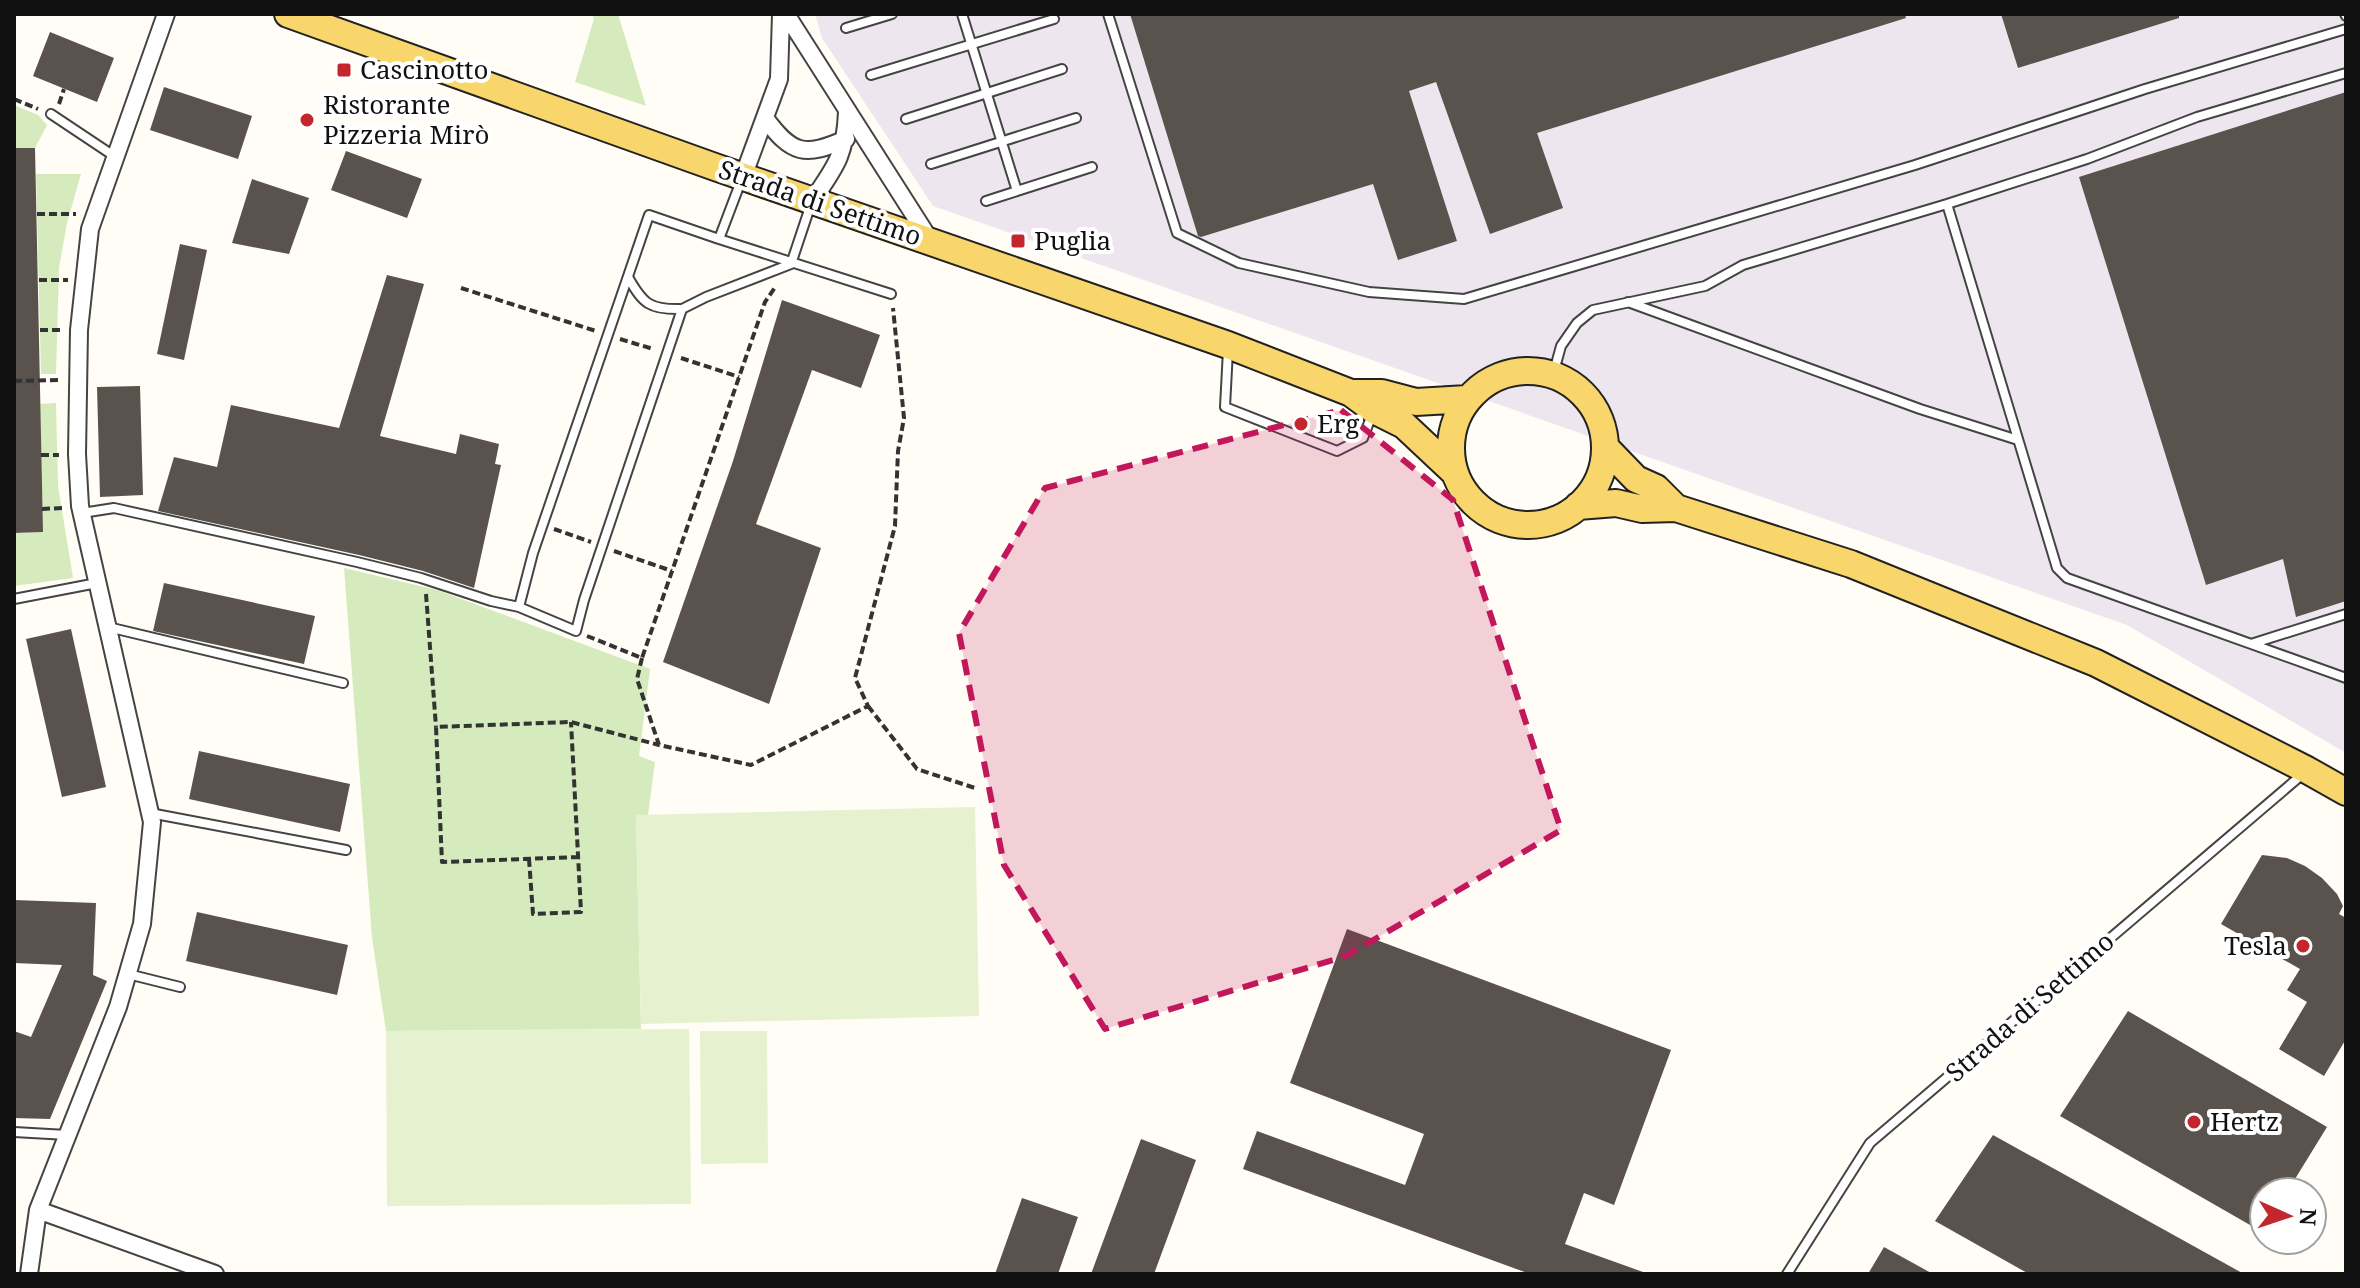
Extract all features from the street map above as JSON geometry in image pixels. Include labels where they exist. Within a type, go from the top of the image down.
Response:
[{"type":"main road","name":"Strada di Settimo","points":[[288,14],[743,177],[1228,345],[1351,393],[1374,410],[1404,425],[1452,470]]},
{"type":"main road","points":[[1529,371],[1553,375],[1574,387],[1592,405],[1602,428],[1604,463],[1590,494],[1565,516],[1540,525],[1514,524],[1489,515],[1469,499],[1458,485],[1452,470],[1455,422],[1467,399],[1483,386],[1505,375],[1529,371]]},
{"type":"main road","name":"Strada di Settimo","points":[[1351,393],[1382,393],[1416,402],[1467,399]]},
{"type":"main road","points":[[1605,447],[1636,479],[1656,488],[1676,508]]},
{"type":"main road","points":[[1578,506],[1616,503],[1642,509],[1676,508],[1851,564],[2096,663],[2346,792]]},
{"type":"street","points":[[29,1274],[38,1210],[118,1007],[142,924],[152,822],[81,513],[77,454],[78,380],[83,280],[94,215],[166,14]]},
{"type":"street","points":[[743,177],[779,79],[784,14]]},
{"type":"street","points":[[784,14],[930,240]]},
{"type":"street","points":[[812,201],[840,161],[846,139],[847,112]]},
{"type":"street","points":[[765,118],[780,139],[802,150],[824,149],[846,139]]},
{"type":"street","points":[[38,1210],[215,1274]]},
{"type":"lane","points":[[846,28],[892,14]]},
{"type":"lane","points":[[962,14],[1017,191]]},
{"type":"lane","points":[[1108,14],[1177,233],[1239,263],[1369,292],[1464,299],[1915,165],[2145,89],[2346,29]]},
{"type":"lane","points":[[871,75],[1054,19]]},
{"type":"lane","points":[[906,119],[1062,69]]},
{"type":"lane","points":[[1553,375],[1561,346],[1577,323],[1593,310],[1705,286],[1743,265],[1947,204],[2087,159],[2197,117],[2346,73]]},
{"type":"lane","points":[[51,114],[114,156]]},
{"type":"lane","points":[[931,164],[1076,118]]},
{"type":"lane","points":[[986,201],[1092,167]]},
{"type":"lane","points":[[719,239],[743,177]]},
{"type":"lane","points":[[628,277],[640,299],[656,308],[682,309],[791,264],[812,201]]},
{"type":"lane","points":[[1947,204],[2057,568],[2067,578],[2346,678]]},
{"type":"lane","points":[[519,607],[533,553],[649,215],[791,264],[891,294]]},
{"type":"lane","points":[[1627,302],[1920,409],[2018,440]]},
{"type":"lane","points":[[81,513],[112,508],[425,580],[519,607],[576,631],[682,309]]},
{"type":"lane","points":[[1228,345],[1225,407],[1337,451],[1363,438],[1374,410]]},
{"type":"lane","points":[[14,599],[97,583]]},
{"type":"lane","points":[[2249,645],[2346,614]]},
{"type":"lane","points":[[108,627],[343,683]]},
{"type":"lane","name":"Strada di Settimo","points":[[1787,1274],[1870,1143],[2307,770]]},
{"type":"lane","points":[[150,813],[346,850]]},
{"type":"lane","points":[[128,974],[180,987]]},
{"type":"lane","points":[[14,1132],[68,1135]]},
{"type":"path","points":[[14,99],[51,114]]},
{"type":"path","points":[[37,214],[94,215]]},
{"type":"path","points":[[659,745],[637,679],[642,658],[765,302],[791,264]]},
{"type":"path","points":[[39,280],[83,280]]},
{"type":"path","points":[[891,294],[904,418],[898,451],[895,526],[855,678],[868,706],[917,769],[978,789]]},
{"type":"path","points":[[14,381],[78,380]]},
{"type":"path","points":[[425,580],[442,862],[579,857]]},
{"type":"path","points":[[576,631],[642,658]]},
{"type":"path","points":[[436,727],[571,722],[751,765],[868,706]]},
{"type":"path","points":[[529,859],[533,914],[581,912],[571,722]]},
{"type":"highlighted area","points":[[1341,410],[1453,500],[1561,830],[1346,956],[1105,1029],[1004,865],[959,633],[1045,488]]},
{"type":"shaded area","points":[[815,14],[2346,14],[2346,753],[2127,625],[933,206],[822,38]]},
{"type":"green space","points":[[592,14],[618,14],[646,106],[575,82],[594,19]]},
{"type":"green space","points":[[14,105],[38,115],[47,125],[35,148],[14,148]]},
{"type":"green space","points":[[36,174],[81,174],[67,223],[59,268],[56,374],[41,374]]},
{"type":"green space","points":[[56,403],[58,486],[73,578],[14,586],[14,533],[43,532],[40,404]]},
{"type":"green space","points":[[344,568],[437,590],[650,669],[639,756],[655,762],[648,815],[636,816],[641,1029],[386,1031],[372,938]]},
{"type":"green space","points":[[975,807],[979,1016],[641,1024],[636,815]]},
{"type":"green space","points":[[689,1029],[691,1204],[387,1206],[386,1031]]},
{"type":"green space","points":[[700,1031],[767,1031],[768,1163],[701,1164]]},
{"type":"building","points":[[1130,14],[1905,14],[1906,18],[1537,133],[1563,208],[1490,234],[1436,82],[1409,91],[1457,241],[1398,260],[1373,184],[1198,236]]},
{"type":"building","points":[[2001,14],[2179,14],[2179,18],[2018,68]]},
{"type":"building","points":[[50,32],[114,58],[97,102],[33,76]]},
{"type":"building","points":[[164,87],[252,116],[238,159],[150,130]]},
{"type":"building","points":[[2346,92],[2346,601],[2296,617],[2283,559],[2206,585],[2079,177]]},
{"type":"building","points":[[14,148],[35,148],[43,532],[14,533]]},
{"type":"building","points":[[346,151],[422,179],[407,218],[331,190]]},
{"type":"building","points":[[252,179],[309,198],[289,254],[232,243]]},
{"type":"building","points":[[180,244],[207,250],[184,360],[157,354]]},
{"type":"building","points":[[387,275],[424,284],[380,436],[456,454],[460,434],[499,444],[495,464],[501,465],[474,588],[359,555],[158,511],[174,457],[217,467],[231,405],[339,428]]},
{"type":"building","points":[[782,300],[880,335],[861,388],[812,370],[756,524],[821,548],[769,704],[663,662],[733,461]]},
{"type":"building","points":[[140,386],[143,495],[100,497],[97,387]]},
{"type":"building","points":[[164,583],[315,616],[304,664],[153,631]]},
{"type":"building","points":[[71,629],[106,787],[62,797],[26,639]]},
{"type":"building","points":[[199,751],[350,784],[340,832],[189,799]]},
{"type":"building","name":"Tesla","points":[[2262,855],[2287,858],[2305,866],[2322,878],[2343,906],[2339,914],[2346,918],[2346,1039],[2324,1076],[2279,1049],[2307,1002],[2287,990],[2300,969],[2221,924]]},
{"type":"building","points":[[14,900],[96,903],[93,975],[107,981],[50,1119],[14,1118],[14,1031],[31,1037],[62,965],[14,963]]},
{"type":"building","points":[[197,912],[348,945],[337,995],[186,961]]},
{"type":"building","points":[[1347,929],[1671,1050],[1614,1205],[1584,1193],[1565,1244],[1642,1274],[1530,1274],[1243,1169],[1257,1131],[1405,1185],[1424,1134],[1290,1083]]},
{"type":"building","name":"Hertz","points":[[2128,1011],[2327,1127],[2297,1176],[2248,1176],[2248,1224],[2060,1116]]},
{"type":"building","points":[[1993,1135],[2244,1274],[2029,1274],[1935,1221]]},
{"type":"building","points":[[1141,1139],[1196,1160],[1154,1274],[1091,1274]]},
{"type":"building","points":[[1022,1198],[1078,1217],[1058,1274],[995,1274]]},
{"type":"building","points":[[1884,1247],[1933,1274],[1868,1274]]},
{"type":"place","name":"Cascinotto","points":[[344,70]]},
{"type":"place","name":"Ristorante Pizzeria Mirò","points":[[307,120]]},
{"type":"place","name":"Puglia","points":[[1018,241]]},
{"type":"place","name":"Erg","points":[[1301,424]]},
{"type":"place","name":"Tesla","points":[[2303,946]]},
{"type":"place","name":"Hertz","points":[[2194,1122]]}]
